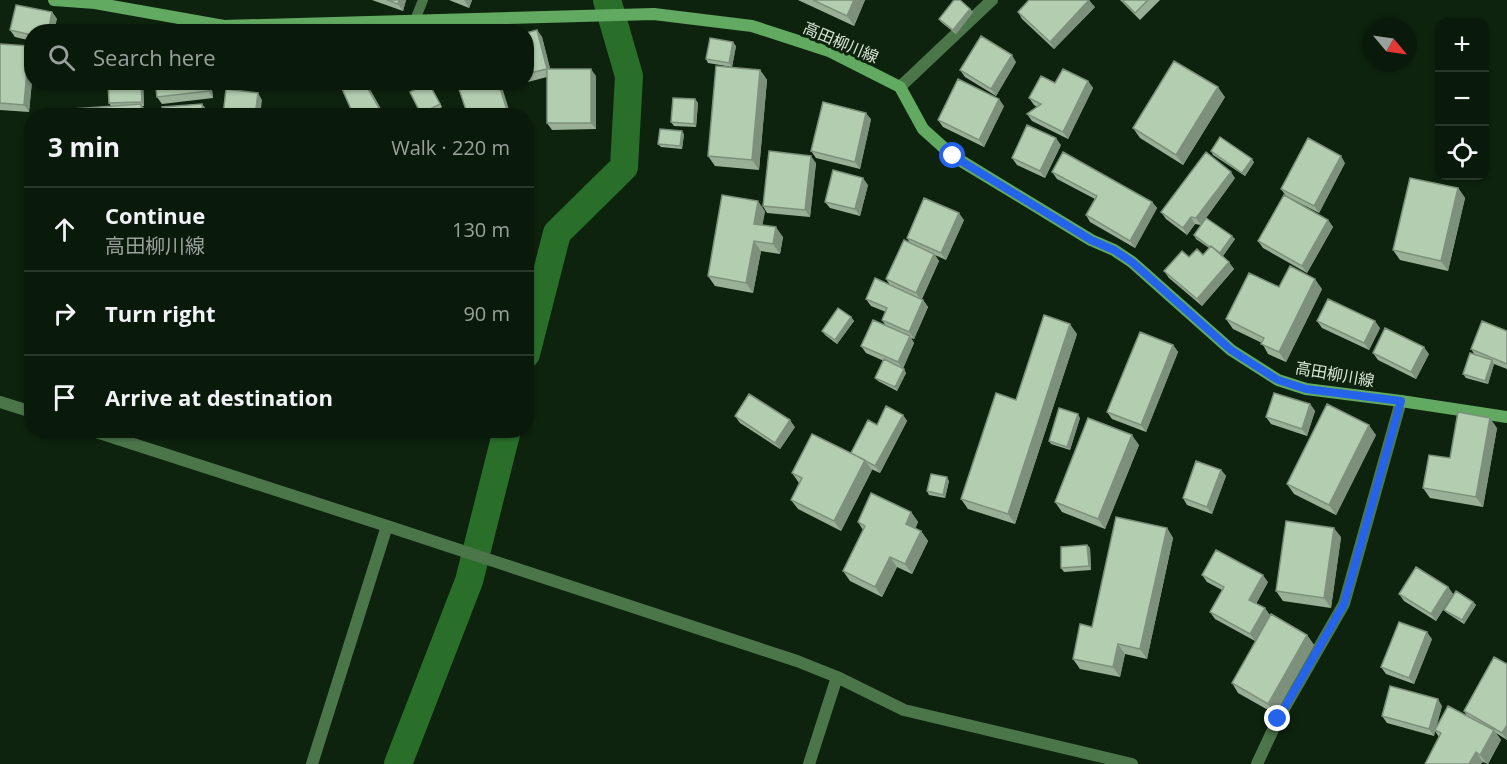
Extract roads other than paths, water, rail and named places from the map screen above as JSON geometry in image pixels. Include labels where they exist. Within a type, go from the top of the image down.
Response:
[{"type":"main road","name":"高田柳川線","points":[[54,0],[95,3],[213,24]]},
{"type":"main road","name":"高田柳川線","points":[[288,24],[654,14],[752,26],[829,51],[900,87],[923,129],[953,156],[1091,240],[1114,250],[1132,262],[1231,350],[1278,380],[1306,389],[1507,417]]},
{"type":"street","points":[[900,87],[992,0]]},
{"type":"street","points":[[1257,764],[1278,719],[1344,604],[1401,401]]},
{"type":"street","points":[[0,402],[24,410]]},
{"type":"street","points":[[115,438],[797,661],[837,677],[904,710],[1132,764]]},
{"type":"street","points":[[312,764],[387,526]]},
{"type":"street","points":[[809,764],[837,677]]},
{"type":"lane","points":[[415,20],[423,0]]},
{"type":"waterway","points":[[534,323],[557,233],[624,167],[629,76],[607,0]]},
{"type":"waterway","points":[[398,764],[469,581],[505,438]]}]
